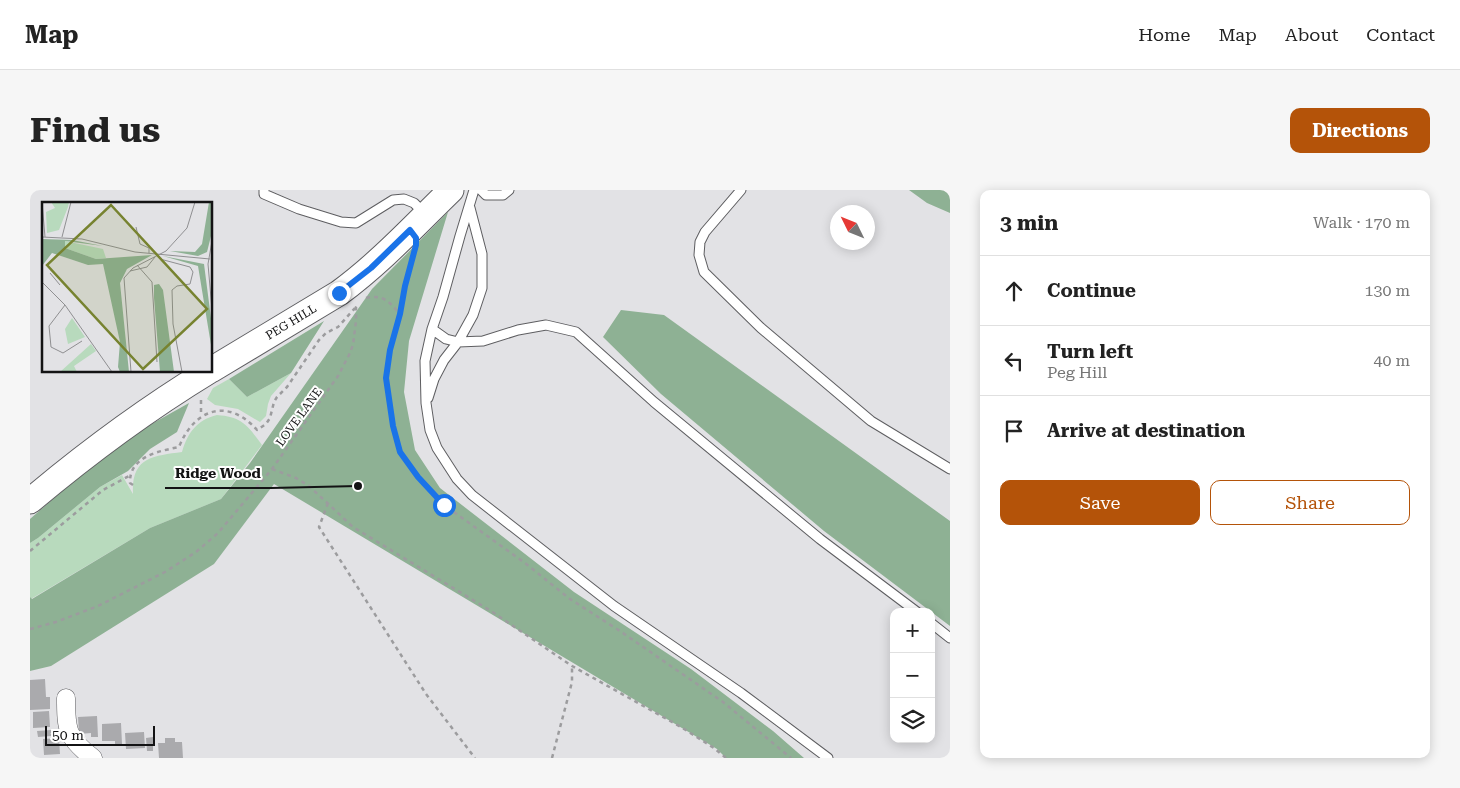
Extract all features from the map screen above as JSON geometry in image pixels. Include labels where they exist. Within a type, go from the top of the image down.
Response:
[{"type":"main road","name":"PEG HILL","points":[[212,370],[339,293],[371,268],[451,190]]},
{"type":"main road","name":"PEG HILL","points":[[30,501],[107,439],[142,414],[208,372]]},
{"type":"street","points":[[66,698],[68,730],[80,748],[93,758]]},
{"type":"lane","points":[[264,190],[264,194],[299,210],[341,222],[356,222],[393,200],[404,199],[414,203],[423,218]]},
{"type":"lane","points":[[474,190],[432,329],[425,362],[426,402],[430,430],[437,448],[457,479],[472,495],[614,606],[741,693],[828,758]]},
{"type":"lane","points":[[481,190],[486,195],[503,194],[509,190]]},
{"type":"lane","points":[[741,190],[705,232],[700,242],[699,255],[704,272],[761,328],[871,421],[950,469]]},
{"type":"lane","points":[[426,402],[434,379],[444,360],[458,342],[474,315],[482,288],[482,254],[470,208]]},
{"type":"lane","points":[[432,329],[446,339],[458,342],[483,341],[518,330],[546,325],[576,332],[654,402],[820,539],[912,608]]},
{"type":"lane","points":[[935,626],[950,638]]},
{"type":"path","points":[[423,218],[416,238],[400,314],[390,350],[386,378],[393,426],[400,452],[418,477],[444,505],[525,563],[570,599],[723,702],[791,758]]},
{"type":"path","name":"LOVE LANE","points":[[30,629],[56,622],[98,606],[166,572],[196,552],[218,533],[272,469],[338,376],[350,355],[356,307],[360,300],[374,296],[386,299],[400,314]]},
{"type":"path","points":[[30,551],[103,490],[129,476],[141,460],[150,454],[179,447],[192,424],[201,416],[214,410],[225,411],[236,414],[252,424],[257,430],[266,424],[270,418],[274,402],[287,387],[319,340],[326,333],[338,327],[356,307]]},
{"type":"path","points":[[249,427],[252,424]]},
{"type":"path","points":[[272,469],[296,478],[309,486],[353,527],[491,611],[572,666],[681,727],[726,758]]},
{"type":"path","points":[[129,476],[130,483],[133,485]]},
{"type":"path","points":[[328,503],[319,527],[426,694],[475,758]]},
{"type":"path","points":[[552,758],[572,682],[572,666]]},
{"type":"green space","points":[[909,190],[950,190],[950,213],[927,203]]},
{"type":"green space","points":[[448,212],[409,341],[404,392],[415,450],[440,488],[574,592],[691,669],[773,731],[804,758],[726,758],[717,749],[274,484],[214,564],[51,666],[30,671],[30,597],[32,599],[150,528],[221,499],[250,463],[372,289]]},
{"type":"green space","points":[[621,310],[664,315],[950,521],[950,626],[935,615],[935,608],[926,608],[824,531],[661,394],[603,337]]},
{"type":"green space","points":[[324,321],[291,373],[247,397],[229,379]]},
{"type":"green space","points":[[291,373],[271,396],[266,416],[260,422],[238,409],[215,405],[207,399],[213,388],[229,379],[247,397]]},
{"type":"green space","points":[[189,403],[177,432],[150,449],[128,471],[100,487],[30,543],[30,519],[85,471],[139,431]]},
{"type":"green space","points":[[217,415],[239,420],[253,433],[262,445],[221,499],[150,528],[31,599],[30,543],[100,487],[122,475],[133,494],[133,482],[140,466],[153,457],[182,452],[187,438],[194,428],[204,420]]},
{"type":"building","points":[[45,679],[46,697],[50,697],[50,709],[30,710],[30,680]]},
{"type":"building","points":[[49,711],[50,727],[33,728],[33,712]]},
{"type":"building","points":[[97,716],[98,737],[91,737],[91,733],[79,734],[78,717]]},
{"type":"building","points":[[121,723],[122,744],[115,744],[115,741],[102,741],[102,724]]},
{"type":"building","points":[[51,730],[51,736],[38,737],[37,731]]},
{"type":"building","points":[[144,732],[145,748],[126,749],[125,733]]},
{"type":"building","points":[[153,737],[153,751],[147,751],[146,738]]},
{"type":"building","points":[[59,738],[60,754],[44,755],[43,739]]},
{"type":"building","points":[[165,738],[175,738],[175,742],[182,742],[183,758],[159,758],[158,743],[165,743]]},
{"type":"place","name":"Ridge Wood","points":[[358,486]]},
{"type":"route","points":[[339,293],[371,268],[410,230],[416,238],[416,245],[390,350],[386,378],[388,400],[400,452],[418,477],[444,505]]}]
